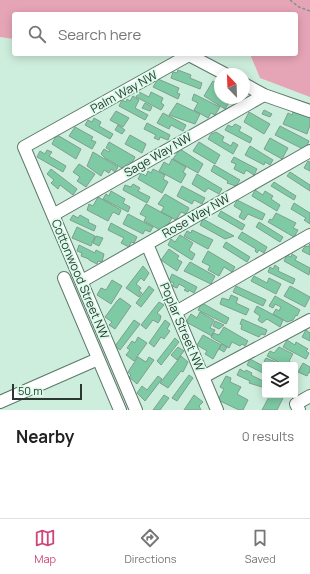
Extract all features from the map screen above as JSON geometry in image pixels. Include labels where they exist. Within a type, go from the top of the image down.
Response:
[{"type":"street","name":"Palm Way NW","points":[[24,148],[187,56]]},
{"type":"street","name":"Palm Way NW","points":[[191,56],[214,69]]},
{"type":"street","points":[[250,87],[264,95],[310,111]]},
{"type":"street","name":"Sage Way NW","points":[[53,215],[264,95]]},
{"type":"street","name":"Cottonwood Street NW","points":[[24,148],[136,410]]},
{"type":"street","name":"Rose Way NW","points":[[82,281],[310,151]]},
{"type":"street","points":[[176,312],[310,235]]},
{"type":"street","name":"Poplar Street NW","points":[[147,244],[217,410]]},
{"type":"street","points":[[64,278],[120,410]]},
{"type":"street","points":[[204,377],[310,320]]},
{"type":"street","points":[[0,402],[98,359]]},
{"type":"street","points":[[298,407],[310,396]]},
{"type":"path","points":[[290,0],[299,7],[310,11]]},
{"type":"shaded area","points":[[0,0],[310,0],[310,97],[260,78],[251,56],[298,56],[298,12],[12,12],[12,39],[0,37]]},
{"type":"building","points":[[178,70],[191,75],[190,78],[202,83],[200,89],[171,78],[173,72],[177,73]]},
{"type":"building","points":[[158,79],[179,88],[177,93],[180,94],[178,99],[153,87]]},
{"type":"building","points":[[213,81],[214,82],[214,102],[204,96]]},
{"type":"building","points":[[139,92],[149,97],[151,92],[163,98],[161,103],[164,105],[161,110],[136,97]]},
{"type":"building","points":[[194,94],[220,107],[215,115],[211,113],[208,118],[194,110],[198,103],[192,100]]},
{"type":"building","points":[[133,96],[139,100],[135,108],[148,115],[145,120],[119,106],[122,100],[126,102],[127,99],[130,101]]},
{"type":"building","points":[[145,103],[152,107],[150,111],[142,108]]},
{"type":"building","points":[[177,103],[200,114],[195,124],[169,115]]},
{"type":"building","points":[[217,104],[228,104],[225,109]]},
{"type":"building","points":[[264,110],[272,114],[270,117],[262,114]]},
{"type":"building","points":[[116,111],[129,118],[123,127],[110,120]]},
{"type":"building","points":[[249,112],[270,124],[264,134],[244,122]]},
{"type":"building","points":[[293,112],[310,118],[310,125],[307,134],[283,124],[288,113],[292,115]]},
{"type":"building","points":[[163,113],[186,125],[183,131],[171,125],[169,129],[157,123]]},
{"type":"building","points":[[94,118],[101,122],[99,126],[113,134],[110,139],[85,125],[88,120],[92,122]]},
{"type":"building","points":[[147,123],[170,135],[168,140],[160,137],[159,140],[154,138],[156,135],[144,129]]},
{"type":"building","points":[[235,124],[241,127],[239,131],[252,138],[250,143],[225,130],[228,125],[232,127]]},
{"type":"building","points":[[118,125],[125,130],[122,134],[115,130]]},
{"type":"building","points":[[280,126],[309,141],[305,150],[275,135]]},
{"type":"building","points":[[75,127],[93,137],[91,140],[96,142],[92,149],[69,136]]},
{"type":"building","points":[[216,132],[224,137],[222,141],[231,146],[233,142],[238,145],[233,154],[208,139],[211,134]]},
{"type":"building","points":[[130,135],[146,144],[142,153],[125,144]]},
{"type":"building","points":[[56,136],[59,136],[81,149],[76,159],[52,144]]},
{"type":"building","points":[[270,138],[288,148],[282,159],[264,149]]},
{"type":"building","points":[[109,142],[135,157],[132,163],[130,162],[122,168],[105,158],[101,154],[104,149],[109,152],[110,150],[106,148]]},
{"type":"building","points":[[199,142],[220,155],[215,164],[193,151]]},
{"type":"building","points":[[250,146],[273,160],[270,165],[265,162],[264,165],[245,155]]},
{"type":"building","points":[[180,149],[203,164],[198,173],[173,159]]},
{"type":"building","points":[[47,150],[52,152],[49,156],[66,166],[63,172],[37,157],[40,151],[45,154]]},
{"type":"building","points":[[93,152],[118,167],[115,172],[111,169],[109,173],[104,170],[101,176],[87,166]]},
{"type":"building","points":[[234,157],[257,169],[254,175],[246,170],[244,174],[234,169],[236,164],[231,162]]},
{"type":"building","points":[[172,159],[186,167],[183,172],[186,174],[181,183],[159,171],[164,162],[169,165]]},
{"type":"building","points":[[308,161],[310,162],[310,171],[304,168]]},
{"type":"building","points":[[79,164],[95,174],[86,187],[77,181],[80,177],[73,172]]},
{"type":"building","points":[[214,165],[240,180],[236,186],[227,183],[228,181],[211,171]]},
{"type":"building","points":[[51,169],[77,189],[73,195],[60,185],[58,189],[51,183],[54,180],[47,174]]},
{"type":"building","points":[[153,169],[165,175],[163,179],[168,182],[162,193],[138,179],[141,173],[146,176],[148,171],[151,173]]},
{"type":"building","points":[[290,172],[310,185],[310,191],[287,176]]},
{"type":"building","points":[[197,174],[222,189],[219,194],[208,188],[205,192],[192,184]]},
{"type":"building","points":[[274,182],[296,196],[294,200],[271,186]]},
{"type":"building","points":[[133,184],[140,188],[138,191],[150,197],[147,203],[123,190],[125,185],[131,187]]},
{"type":"building","points":[[182,186],[205,198],[202,204],[194,200],[192,204],[177,196]]},
{"type":"building","points":[[255,190],[263,195],[265,191],[273,196],[271,199],[280,205],[277,211],[252,196]]},
{"type":"building","points":[[111,191],[125,199],[123,203],[130,207],[128,212],[103,199],[106,194],[109,196]]},
{"type":"building","points":[[165,194],[189,208],[186,214],[181,212],[176,220],[161,212],[164,207],[158,204]]},
{"type":"building","points":[[98,197],[121,210],[119,215],[113,212],[108,221],[87,210],[89,204],[93,206]]},
{"type":"building","points":[[237,200],[265,214],[262,220],[248,214],[244,220],[239,217],[242,211],[234,206]]},
{"type":"building","points":[[294,203],[310,213],[310,224],[304,220],[306,218],[291,209]]},
{"type":"building","points":[[146,204],[172,218],[168,225],[160,230],[144,221],[146,217],[140,214]]},
{"type":"building","points":[[221,211],[245,225],[242,230],[218,216]]},
{"type":"building","points":[[276,213],[296,223],[293,228],[298,230],[294,237],[268,222],[270,219],[272,220]]},
{"type":"building","points":[[128,214],[153,227],[150,232],[145,230],[143,234],[123,224]]},
{"type":"building","points":[[73,215],[78,218],[80,215],[89,220],[88,222],[96,226],[94,231],[70,220]]},
{"type":"building","points":[[203,219],[234,236],[225,239],[200,225]]},
{"type":"building","points":[[259,222],[283,237],[280,242],[256,227]]},
{"type":"building","points":[[111,223],[137,237],[134,243],[131,242],[129,247],[121,243],[124,238],[108,230]]},
{"type":"building","points":[[77,227],[95,236],[91,246],[72,238]]},
{"type":"building","points":[[192,230],[213,240],[208,249],[184,236],[187,231],[191,233]]},
{"type":"building","points":[[242,232],[267,247],[264,253],[259,250],[257,253],[255,251],[256,249],[238,238]]},
{"type":"building","points":[[180,235],[193,243],[189,250],[195,254],[192,260],[168,245],[171,239],[175,242]]},
{"type":"building","points":[[96,236],[103,238],[99,246],[93,243]]},
{"type":"building","points":[[226,242],[250,257],[247,262],[223,247]]},
{"type":"building","points":[[310,244],[310,255],[302,251],[305,246],[308,247]]},
{"type":"building","points":[[79,245],[95,253],[96,250],[104,254],[102,262],[98,261],[97,264],[81,256],[82,253],[77,251]]},
{"type":"building","points":[[169,249],[179,256],[177,259],[182,262],[177,271],[161,260]]},
{"type":"building","points":[[208,251],[235,267],[232,272],[224,267],[219,276],[208,270],[210,266],[202,262]]},
{"type":"building","points":[[292,254],[297,257],[295,260],[310,268],[309,275],[284,261],[287,255],[291,257]]},
{"type":"building","points":[[190,262],[215,276],[211,284],[184,271]]},
{"type":"building","points":[[275,265],[279,268],[278,271],[295,279],[293,284],[268,272],[270,267],[273,269]]},
{"type":"building","points":[[143,266],[149,273],[144,281],[141,278],[136,284],[141,288],[139,291],[142,293],[139,297],[126,288]]},
{"type":"building","points":[[172,274],[197,287],[194,293],[189,290],[188,292],[184,290],[186,288],[179,284],[177,288],[172,286],[174,283],[169,281]]},
{"type":"building","points":[[254,276],[267,283],[269,278],[281,284],[276,294],[251,281]]},
{"type":"building","points":[[112,280],[122,286],[111,304],[97,295],[101,288],[106,290]]},
{"type":"building","points":[[149,286],[154,290],[141,307],[136,303]]},
{"type":"building","points":[[236,286],[266,300],[263,306],[233,292]]},
{"type":"building","points":[[290,286],[310,297],[305,307],[284,296]]},
{"type":"building","points":[[231,295],[238,298],[236,303],[249,309],[246,315],[220,304],[222,298],[229,300]]},
{"type":"building","points":[[275,296],[300,310],[293,320],[287,322],[273,314],[276,309],[279,311],[281,307],[275,304],[273,308],[269,306]]},
{"type":"building","points":[[120,298],[131,306],[115,329],[109,325],[112,322],[105,317]]},
{"type":"building","points":[[159,302],[164,305],[157,313],[161,316],[160,320],[158,323],[153,320],[146,329],[141,325]]},
{"type":"building","points":[[202,303],[229,318],[226,324],[198,310]]},
{"type":"building","points":[[257,306],[283,320],[280,327],[267,319],[262,323],[258,320],[260,316],[254,312]]},
{"type":"building","points":[[200,312],[214,320],[210,328],[215,330],[212,336],[186,322],[191,314],[197,318]]},
{"type":"building","points":[[242,319],[267,330],[265,335],[261,334],[259,337],[241,329],[242,325],[240,324]]},
{"type":"building","points":[[134,320],[140,324],[120,350],[115,346]]},
{"type":"building","points":[[165,320],[170,324],[167,329],[170,331],[164,339],[161,337],[154,347],[149,343]]},
{"type":"building","points":[[215,321],[224,325],[219,329],[213,326]]},
{"type":"building","points":[[224,327],[248,341],[245,346],[242,344],[240,346],[232,342],[229,348],[211,337],[213,333],[219,335]]},
{"type":"building","points":[[306,330],[310,333],[310,341],[302,337]]},
{"type":"building","points":[[203,335],[221,345],[213,359],[205,354],[207,351],[197,345]]},
{"type":"building","points":[[138,337],[147,343],[134,361],[126,355],[130,350],[127,348],[132,341],[135,343]]},
{"type":"building","points":[[175,338],[179,342],[161,365],[157,361]]},
{"type":"building","points":[[287,340],[295,345],[296,342],[308,349],[306,351],[309,353],[306,359],[283,347]]},
{"type":"building","points":[[222,344],[227,347],[224,352],[219,349]]},
{"type":"building","points":[[178,347],[184,351],[177,360],[171,355]]},
{"type":"building","points":[[279,347],[293,354],[289,361],[290,362],[278,362],[267,356],[270,351],[274,353]]},
{"type":"building","points":[[181,356],[188,362],[183,372],[181,371],[168,388],[160,383]]},
{"type":"building","points":[[138,357],[146,362],[149,357],[154,360],[137,384],[129,377],[131,375],[128,372]]},
{"type":"building","points":[[266,358],[276,362],[266,362],[264,361]]},
{"type":"building","points":[[250,359],[262,365],[262,372],[247,365]]},
{"type":"building","points":[[303,363],[310,367],[310,373],[309,372],[307,376],[298,372]]},
{"type":"building","points":[[240,369],[245,372],[246,370],[252,373],[251,375],[262,380],[262,387],[249,383],[250,381],[237,375]]},
{"type":"building","points":[[189,375],[193,378],[177,401],[172,398]]},
{"type":"building","points":[[158,376],[162,379],[145,401],[137,393],[142,386],[147,390]]},
{"type":"building","points":[[226,376],[231,378],[230,382],[241,387],[237,394],[248,400],[243,410],[239,410],[218,400],[224,389],[220,387]]},
{"type":"building","points":[[164,395],[169,398],[160,410],[153,410]]},
{"type":"building","points":[[194,395],[203,402],[199,406],[201,410],[184,410]]},
{"type":"building","points":[[268,398],[283,398],[277,410],[262,410]]}]
